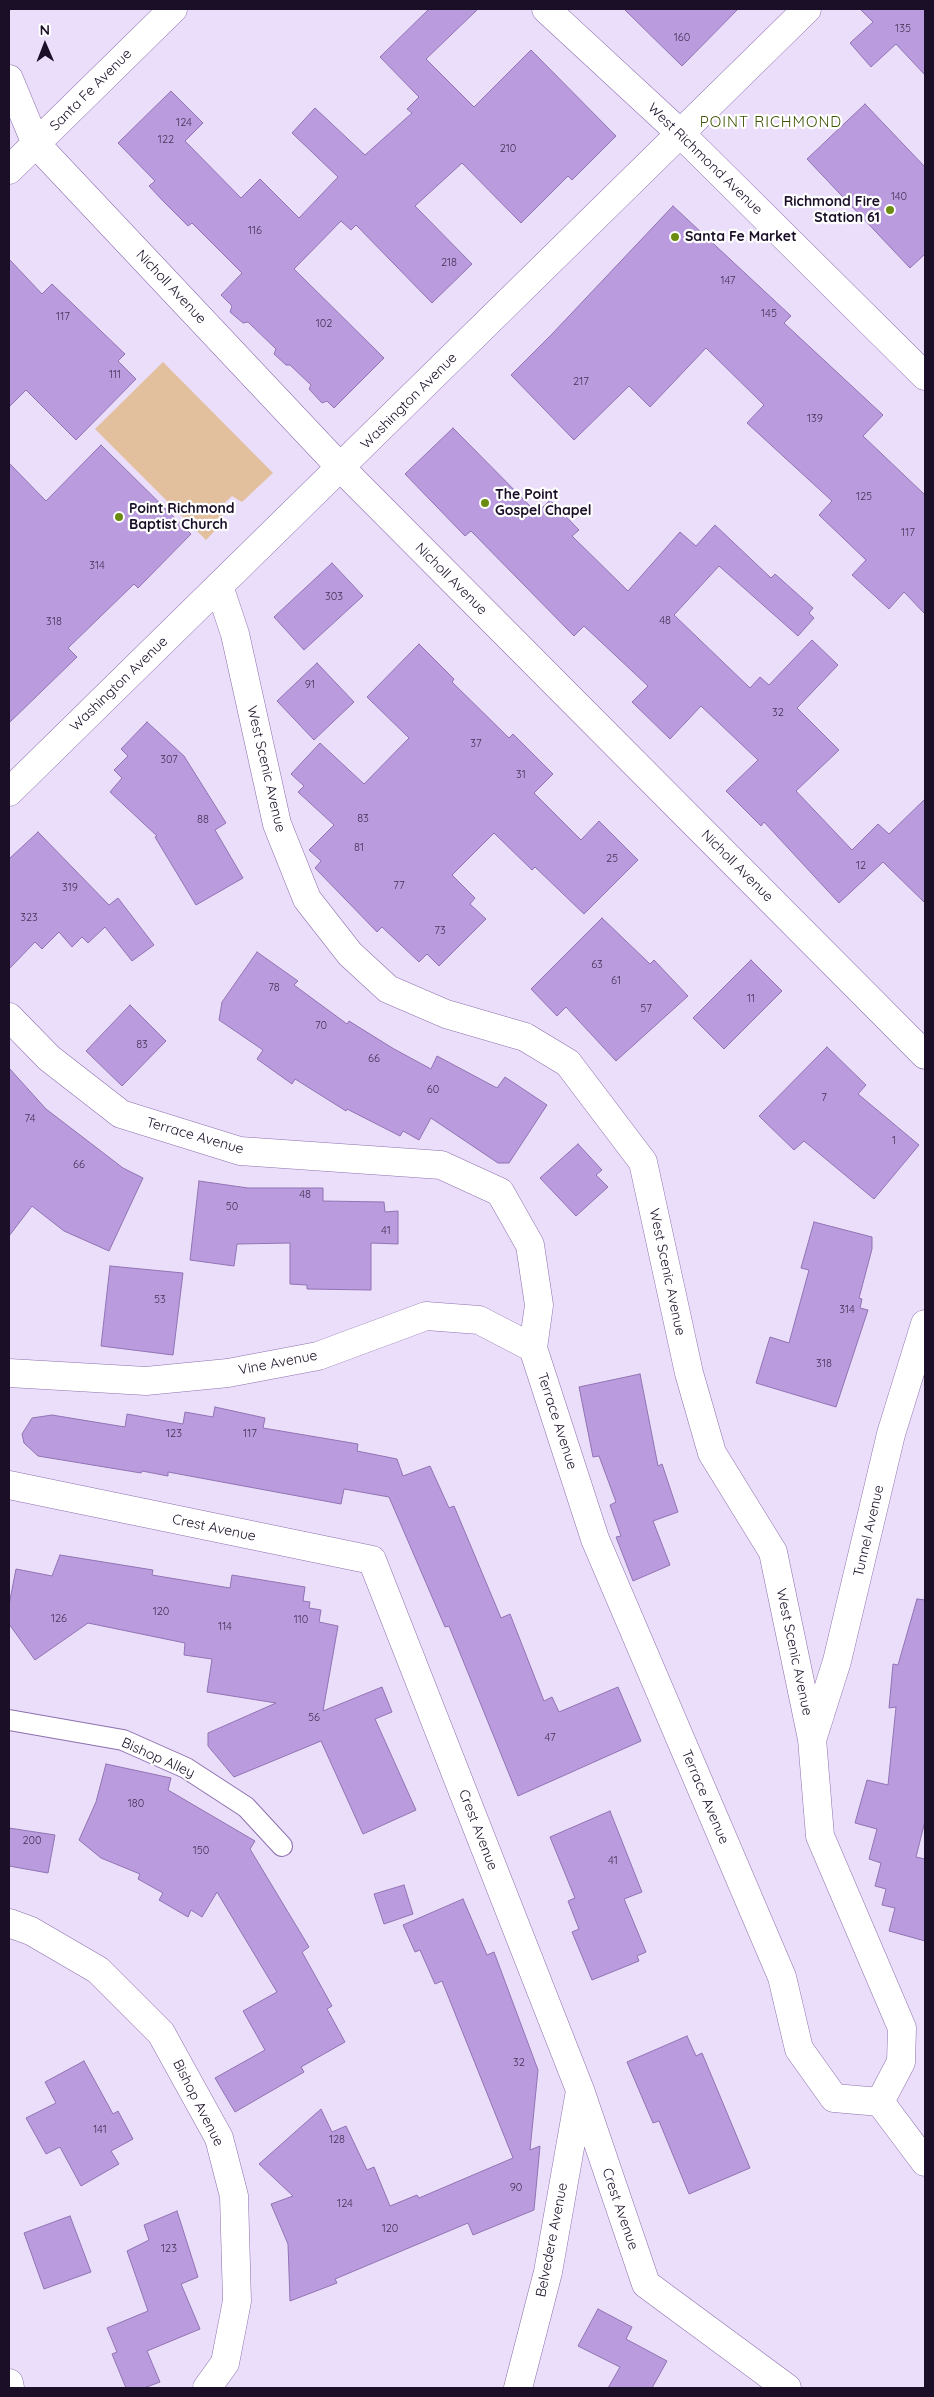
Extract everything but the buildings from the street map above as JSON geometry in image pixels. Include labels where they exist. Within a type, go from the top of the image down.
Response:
[{"type":"street","name":"Santa Fe Avenue","points":[[9,170],[173,9]]},
{"type":"street","name":"West Richmond Avenue","points":[[546,9],[680,134],[925,376]]},
{"type":"street","name":"Washington Avenue","points":[[9,792],[807,9]]},
{"type":"street","name":"Nicholl Avenue","points":[[9,79],[36,144],[341,468],[925,1055]]},
{"type":"street","name":"West Scenic Avenue","points":[[219,586],[236,634],[277,824],[307,899],[350,954],[388,989],[446,1014],[525,1037],[568,1063],[643,1162],[691,1382],[712,1453],[773,1552],[812,1739],[820,1836],[902,2028],[901,2062],[880,2102]]},
{"type":"street","name":"Terrace Avenue","points":[[9,1017],[50,1058],[121,1114],[240,1151],[441,1165],[500,1192],[530,1245],[539,1305],[533,1348],[595,1539],[782,1978],[799,2049],[834,2098],[880,2102]]},
{"type":"street","name":"Vine Avenue","points":[[9,1373],[146,1381],[228,1374],[318,1356],[426,1316],[479,1320],[533,1348]]},
{"type":"street","name":"Tunnel Avenue","points":[[812,1739],[837,1661],[891,1434],[925,1324]]},
{"type":"street","name":"Crest Avenue","points":[[9,1485],[372,1560],[580,2090],[646,2284],[787,2388]]},
{"type":"street","name":"Bishop Avenue","points":[[9,1924],[30,1931],[98,1970],[161,2033],[219,2138],[234,2196],[237,2301],[225,2362],[207,2388]]},
{"type":"street","name":"Belvedere Avenue","points":[[518,2388],[548,2272],[580,2090]]},
{"type":"street","points":[[880,2102],[925,2162]]},
{"type":"street","points":[[9,2383],[10,2388]]},
{"type":"lane","name":"Bishop Alley","points":[[9,1720],[123,1740],[186,1768],[246,1807],[282,1846]]},
{"type":"shaded area","points":[[163,362],[273,473],[242,502],[232,496],[218,509],[225,520],[206,540],[95,429]]},
{"type":"place","name":"Richmond Fire Station 61","points":[[890,210]]},
{"type":"place","name":"Santa Fe Market","points":[[675,237]]},
{"type":"place","name":"The Point Gospel Chapel","points":[[485,503]]},
{"type":"place","name":"Point Richmond Baptist Church","points":[[119,517]]},
{"type":"district","name":"POINT RICHMOND","points":[[771,122]]}]
